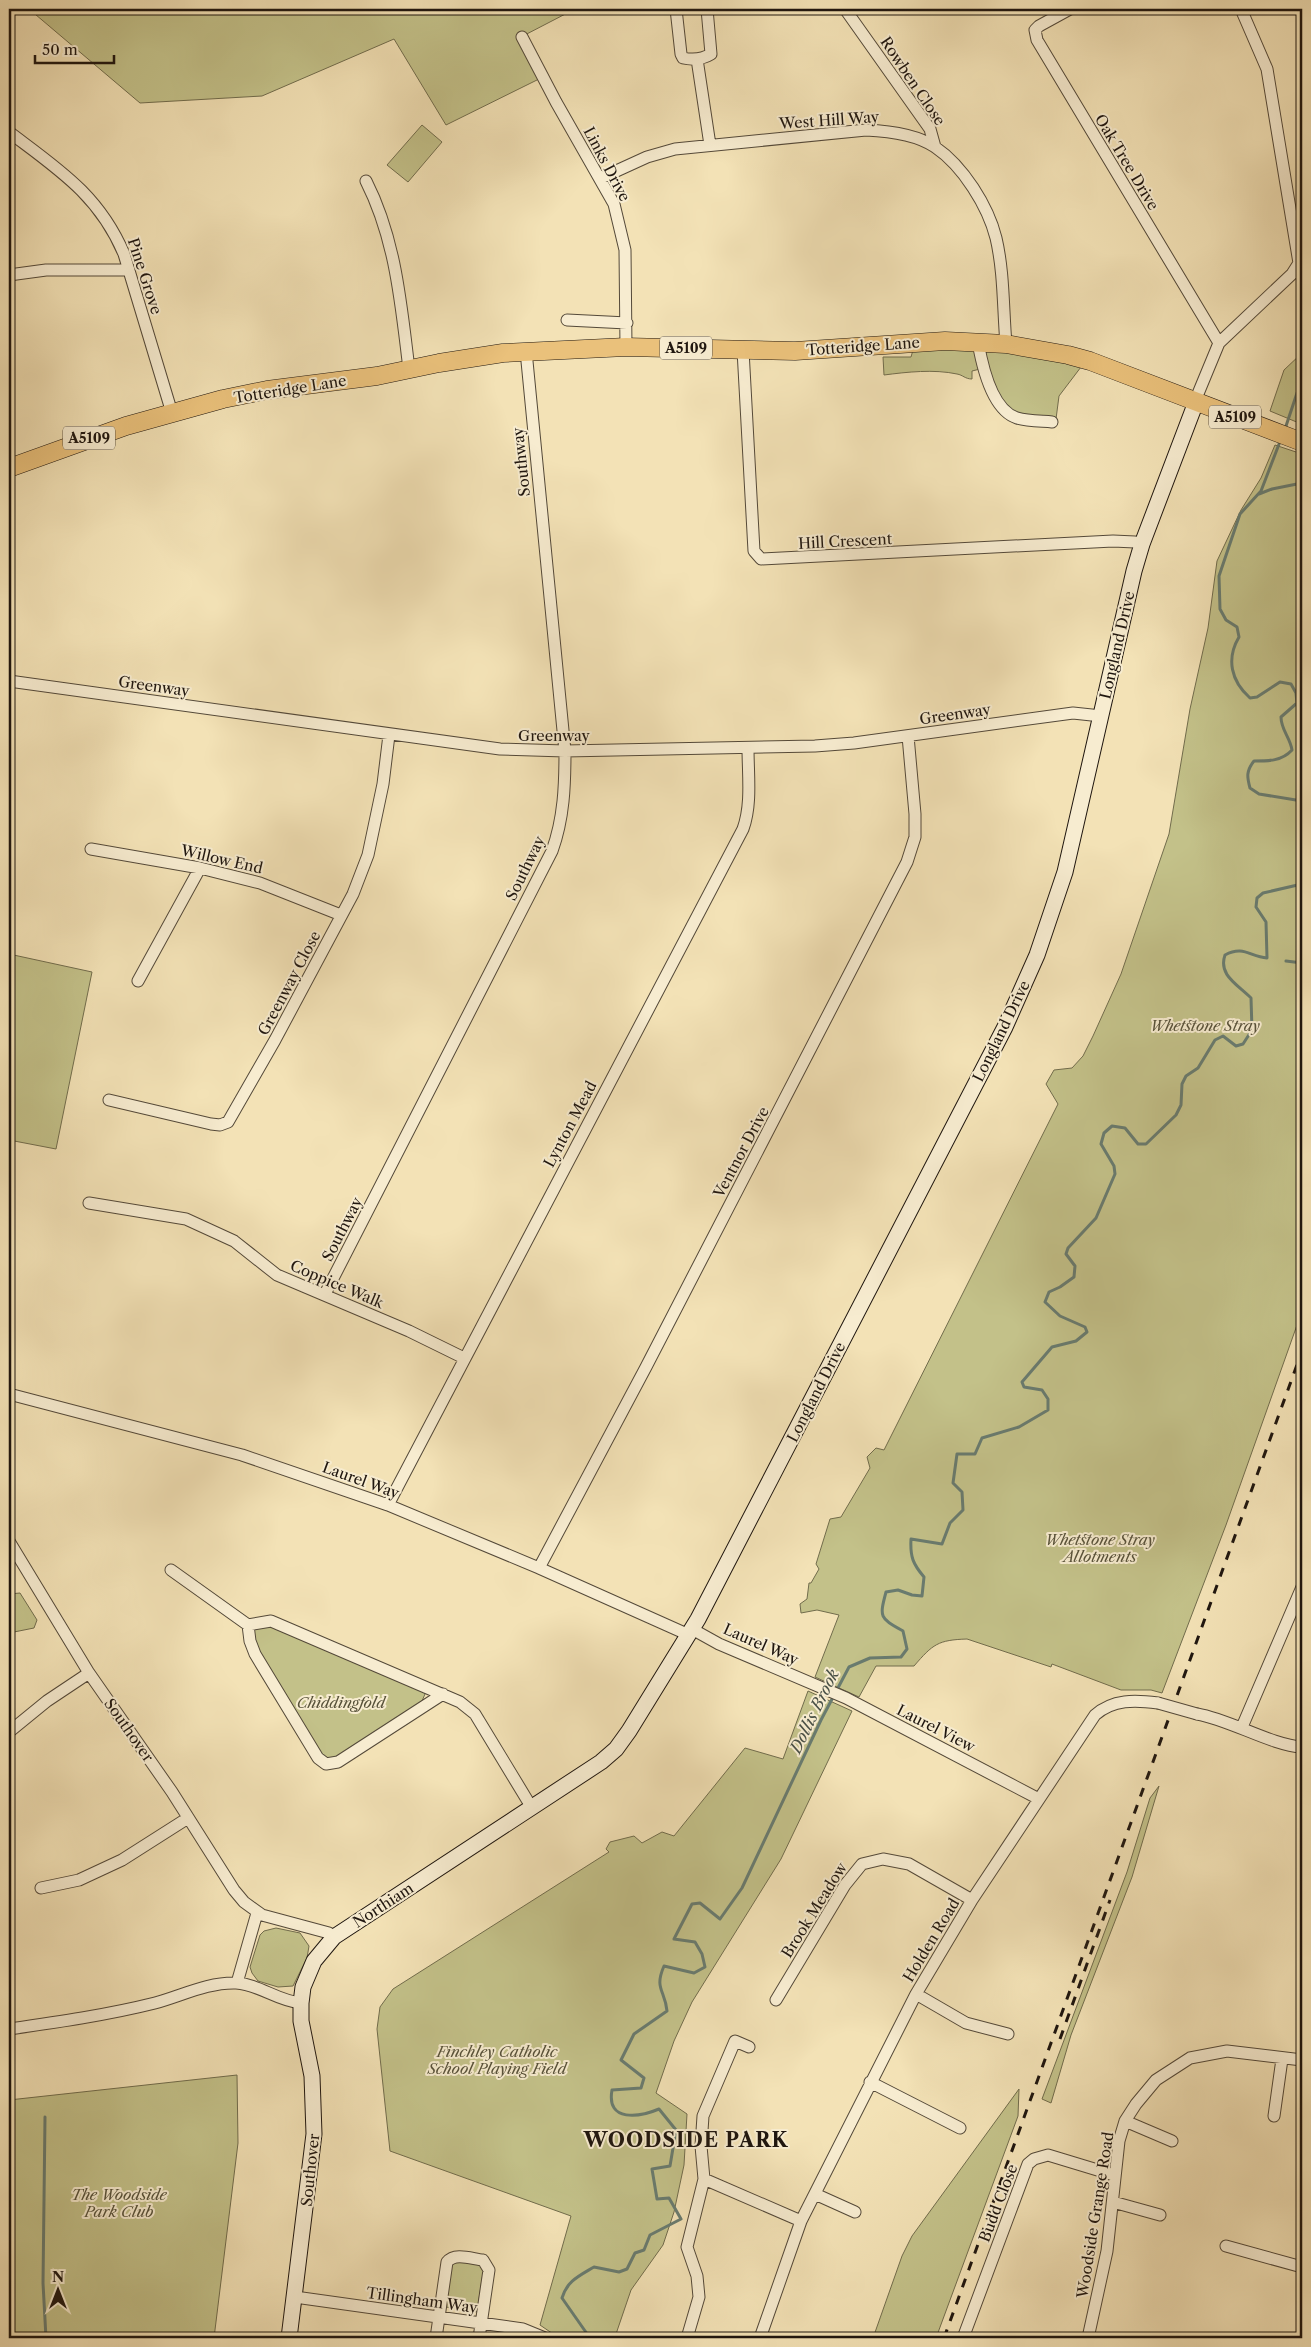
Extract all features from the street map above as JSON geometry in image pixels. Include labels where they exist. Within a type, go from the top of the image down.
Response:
[{"type":"main road","name":"Totteridge Lane","points":[[172,413],[267,390],[377,376],[470,357],[526,351],[626,347],[803,351],[918,341],[978,342],[1006,344],[1068,355],[1090,361],[1302,442]]},
{"type":"main road","name":"A5109","points":[[9,468],[101,434],[172,413]]},
{"type":"street","points":[[676,9],[681,54],[683,58],[697,59],[711,54],[707,9]]},
{"type":"street","name":"Rowben Close","points":[[845,9],[930,130],[935,147]]},
{"type":"street","name":"Oak Tree Drive","points":[[1070,9],[1039,26],[1035,30],[1037,40],[1219,343]]},
{"type":"street","points":[[1196,401],[1219,343],[1292,274],[1299,263],[1267,69],[1241,9]]},
{"type":"street","name":"Links Drive","points":[[522,37],[556,102],[601,178],[614,204],[623,234],[625,250],[626,347]]},
{"type":"street","points":[[697,59],[710,145]]},
{"type":"street","name":"West Hill Way","points":[[601,178],[657,154],[710,145],[875,130],[908,135],[935,147],[962,174],[974,189],[990,219],[1001,271],[1006,344]]},
{"type":"street","name":"Pine Grove","points":[[9,132],[74,181],[103,214],[116,234],[129,270],[172,413]]},
{"type":"street","points":[[366,181],[375,198],[391,248],[400,291],[409,369]]},
{"type":"street","points":[[9,274],[46,270],[129,270]]},
{"type":"street","points":[[567,320],[627,323]]},
{"type":"street","points":[[978,342],[990,386],[1005,412],[1018,418],[1052,422]]},
{"type":"street","name":"Hill Crescent","points":[[743,350],[754,551],[761,559],[1113,542],[1135,542],[1142,544]]},
{"type":"street","name":"Southway","points":[[325,1294],[552,851],[558,833],[565,789],[565,751],[526,351]]},
{"type":"street","name":"Longland Drive","points":[[693,1628],[946,1141],[1024,985],[1055,906],[1065,872],[1142,544],[1196,401]]},
{"type":"street","name":"Greenway","points":[[9,680],[500,749],[565,751],[815,746],[908,736],[1073,713],[1101,716]]},
{"type":"street","name":"Greenway Close","points":[[109,1100],[211,1124],[220,1125],[228,1122],[280,1032],[353,894],[368,855],[383,784],[389,734]]},
{"type":"street","name":"Ventnor Drive","points":[[539,1568],[637,1385],[908,862],[915,837],[915,814],[908,736]]},
{"type":"street","name":"Lynton Mead","points":[[388,1505],[744,829],[749,799],[748,748]]},
{"type":"street","name":"Willow End","points":[[91,849],[200,868],[260,883],[299,896],[341,915]]},
{"type":"street","points":[[138,981],[200,868]]},
{"type":"street","name":"Coppice Walk","points":[[89,1203],[186,1219],[234,1241],[277,1275],[325,1294],[464,1358]]},
{"type":"street","name":"Laurel Way","points":[[9,1394],[242,1455],[388,1505],[539,1568],[693,1628],[719,1644],[818,1685]]},
{"type":"street","name":"Southover","points":[[9,1541],[89,1673],[188,1818],[234,1890],[257,1913],[276,1920],[329,1933],[334,1937]]},
{"type":"street","points":[[171,1570],[248,1625],[271,1621],[460,1702],[475,1714],[532,1808]]},
{"type":"street","points":[[1242,1727],[1302,1588]]},
{"type":"street","points":[[248,1625],[250,1641],[255,1654],[318,1758],[326,1764],[338,1762],[444,1694]]},
{"type":"street","name":"Northiam","points":[[300,2003],[303,1987],[314,1961],[334,1937],[601,1762],[616,1749],[646,1705],[693,1628]]},
{"type":"street","points":[[9,1732],[47,1701],[89,1673]]},
{"type":"street","name":"Laurel View","points":[[818,1685],[1039,1799]]},
{"type":"street","name":"Holden Road","points":[[760,2338],[801,2221],[916,1994],[972,1900],[1095,1715],[1111,1704],[1124,1701],[1158,1703],[1242,1727],[1284,1743],[1302,1747]]},
{"type":"street","points":[[42,1888],[80,1880],[122,1860],[188,1818]]},
{"type":"street","name":"Brook Meadow","points":[[776,2000],[845,1885],[862,1864],[883,1859],[909,1864],[972,1900]]},
{"type":"street","points":[[237,1983],[257,1913]]},
{"type":"street","points":[[9,2029],[95,2016],[155,2003],[218,1984],[237,1983],[254,1986],[284,2000],[300,2003]]},
{"type":"street","points":[[916,1994],[966,2023],[1008,2034]]},
{"type":"street","name":"Southover","points":[[289,2338],[314,2134],[312,2076],[301,2022],[300,2003]]},
{"type":"street","points":[[687,2338],[698,2297],[696,2276],[687,2247],[704,2179],[701,2146],[703,2116],[735,2041],[749,2046]]},
{"type":"street","name":"Woodside Grange Road","points":[[1088,2338],[1101,2288],[1119,2141],[1125,2121],[1148,2088],[1170,2070],[1190,2058],[1227,2051],[1302,2060]]},
{"type":"street","points":[[1274,2116],[1282,2059]]},
{"type":"street","points":[[870,2082],[960,2128]]},
{"type":"street","points":[[1125,2121],[1172,2140]]},
{"type":"street","name":"Budd Close","points":[[963,2338],[1028,2164],[1034,2159],[1048,2155],[1114,2175]]},
{"type":"street","points":[[704,2179],[801,2221]]},
{"type":"street","points":[[815,2194],[855,2212]]},
{"type":"street","points":[[1113,2202],[1160,2215]]},
{"type":"street","points":[[1226,2246],[1302,2267]]},
{"type":"street","points":[[436,2338],[447,2262],[456,2256],[483,2260],[489,2270],[480,2338]]},
{"type":"street","name":"Tillingham Way","points":[[295,2297],[523,2329],[544,2338]]},
{"type":"green space","points":[[29,9],[575,9],[519,38],[539,79],[446,125],[394,39],[262,96],[140,103]]},
{"type":"green space","points":[[422,125],[442,142],[408,182],[387,165]]},
{"type":"green space","points":[[913,350],[1011,350],[1081,367],[1059,396],[1056,419],[1019,415],[1008,409],[980,369],[972,371],[972,379],[957,374],[930,371],[884,375],[883,357],[911,357]]},
{"type":"green space","points":[[1302,353],[1302,415],[1299,423],[1270,411],[1284,370]]},
{"type":"green space","name":"Whetstone Stray","points":[[1275,445],[1302,454],[1302,1311],[1226,1525],[1162,1693],[1151,1690],[1121,1690],[1052,1664],[1051,1667],[967,1639],[942,1642],[931,1648],[914,1666],[876,1666],[859,1697],[815,1677],[839,1615],[817,1610],[801,1613],[800,1604],[807,1599],[809,1583],[811,1583],[819,1569],[816,1564],[830,1519],[841,1517],[870,1468],[867,1457],[876,1448],[884,1450],[1058,1104],[1046,1084],[1054,1070],[1072,1068],[1083,1056],[1121,974],[1169,834],[1190,709],[1208,628],[1217,561],[1241,510],[1261,478]]},
{"type":"green space","points":[[9,954],[92,972],[56,1149],[9,1140]]},
{"type":"green space","points":[[20,1593],[37,1620],[34,1628],[9,1633],[9,1594]]},
{"type":"green space","name":"Chiddingfold","points":[[263,1625],[273,1625],[424,1689],[425,1694],[422,1701],[337,1757],[329,1759],[322,1755],[260,1658],[253,1631]]},
{"type":"green space","name":"Finchley Catholic School Playing Field","points":[[808,1691],[852,1711],[781,1859],[692,2002],[674,2041],[656,2093],[687,2114],[684,2165],[674,2212],[663,2245],[631,2290],[616,2334],[621,2338],[559,2338],[540,2325],[571,2216],[390,2151],[377,2029],[380,2007],[393,1989],[609,1852],[606,1849],[610,1842],[634,1836],[642,1843],[662,1832],[674,1836],[745,1748],[783,1759]]},
{"type":"green space","points":[[1159,1786],[1132,1877],[1071,2035],[1051,2103],[1042,2099],[1127,1872],[1150,1798]]},
{"type":"green space","points":[[276,1928],[300,1933],[309,1946],[307,1958],[293,1986],[278,1987],[258,1981],[250,1967],[260,1935],[264,1931]]},
{"type":"green space","name":"The Woodside Park Club","points":[[237,2075],[238,2143],[214,2338],[9,2338],[9,2100]]},
{"type":"green space","points":[[1019,2089],[1018,2116],[936,2338],[873,2338],[902,2256],[912,2236]]},
{"type":"green space","points":[[452,2261],[482,2264],[484,2267],[477,2312],[446,2307]]},
{"type":"waterway","name":"Dollis Brook","points":[[1285,429],[1297,393],[1302,386]]},
{"type":"waterway","name":"Dollis Brook","points":[[1281,439],[1261,491],[1240,514],[1219,576],[1220,609],[1226,620],[1237,627],[1239,637],[1233,653],[1232,669],[1238,684],[1250,698],[1257,697],[1280,682],[1291,684],[1296,693],[1297,703],[1281,717],[1282,726],[1292,750],[1280,758],[1254,761],[1248,774],[1250,788],[1259,794],[1302,801]]},
{"type":"waterway","points":[[1259,494],[1272,489],[1302,483]]},
{"type":"waterway","name":"Dollis Brook","points":[[590,2338],[562,2298],[570,2283],[594,2267],[619,2272],[627,2269],[635,2253],[644,2250],[650,2235],[681,2219],[669,2198],[657,2199],[652,2169],[670,2166],[676,2130],[659,2109],[643,2114],[626,2115],[619,2113],[614,2108],[612,2101],[612,2090],[641,2088],[644,2078],[621,2060],[634,2034],[667,2011],[660,1985],[664,1966],[694,1973],[705,1967],[702,1954],[695,1942],[674,1939],[692,1904],[700,1903],[720,1919],[742,1888],[821,1720],[849,1667],[870,1658],[901,1657],[907,1649],[903,1631],[886,1620],[883,1616],[882,1607],[886,1592],[898,1590],[922,1596],[924,1577],[913,1560],[911,1539],[942,1544],[950,1523],[963,1510],[962,1492],[953,1483],[957,1454],[975,1454],[982,1438],[1019,1427],[1048,1410],[1048,1399],[1042,1390],[1024,1387],[1022,1382],[1052,1347],[1076,1341],[1087,1332],[1085,1327],[1060,1316],[1045,1302],[1049,1292],[1074,1277],[1075,1266],[1066,1254],[1068,1248],[1096,1218],[1115,1174],[1114,1166],[1101,1144],[1104,1133],[1112,1126],[1125,1128],[1138,1144],[1146,1144],[1176,1115],[1181,1105],[1182,1084],[1186,1076],[1198,1068],[1215,1040],[1223,1036],[1236,1046],[1243,1044],[1252,1030],[1251,998],[1226,974],[1224,968],[1225,955],[1242,951],[1267,958],[1266,922],[1256,907],[1257,898],[1263,893],[1302,884]]},
{"type":"waterway","points":[[1286,961],[1302,963]]},
{"type":"waterway","points":[[45,2117],[43,2283],[46,2338]]},
{"type":"railway","points":[[944,2338],[1302,1351]]},
{"type":"railway","points":[[1060,2039],[1110,1900]]},
{"type":"district","name":"WOODSIDE PARK","points":[[686,2140]]},
{"type":"park label","name":"Whetstone Stray Allotments","points":[[1100,1548]]}]
